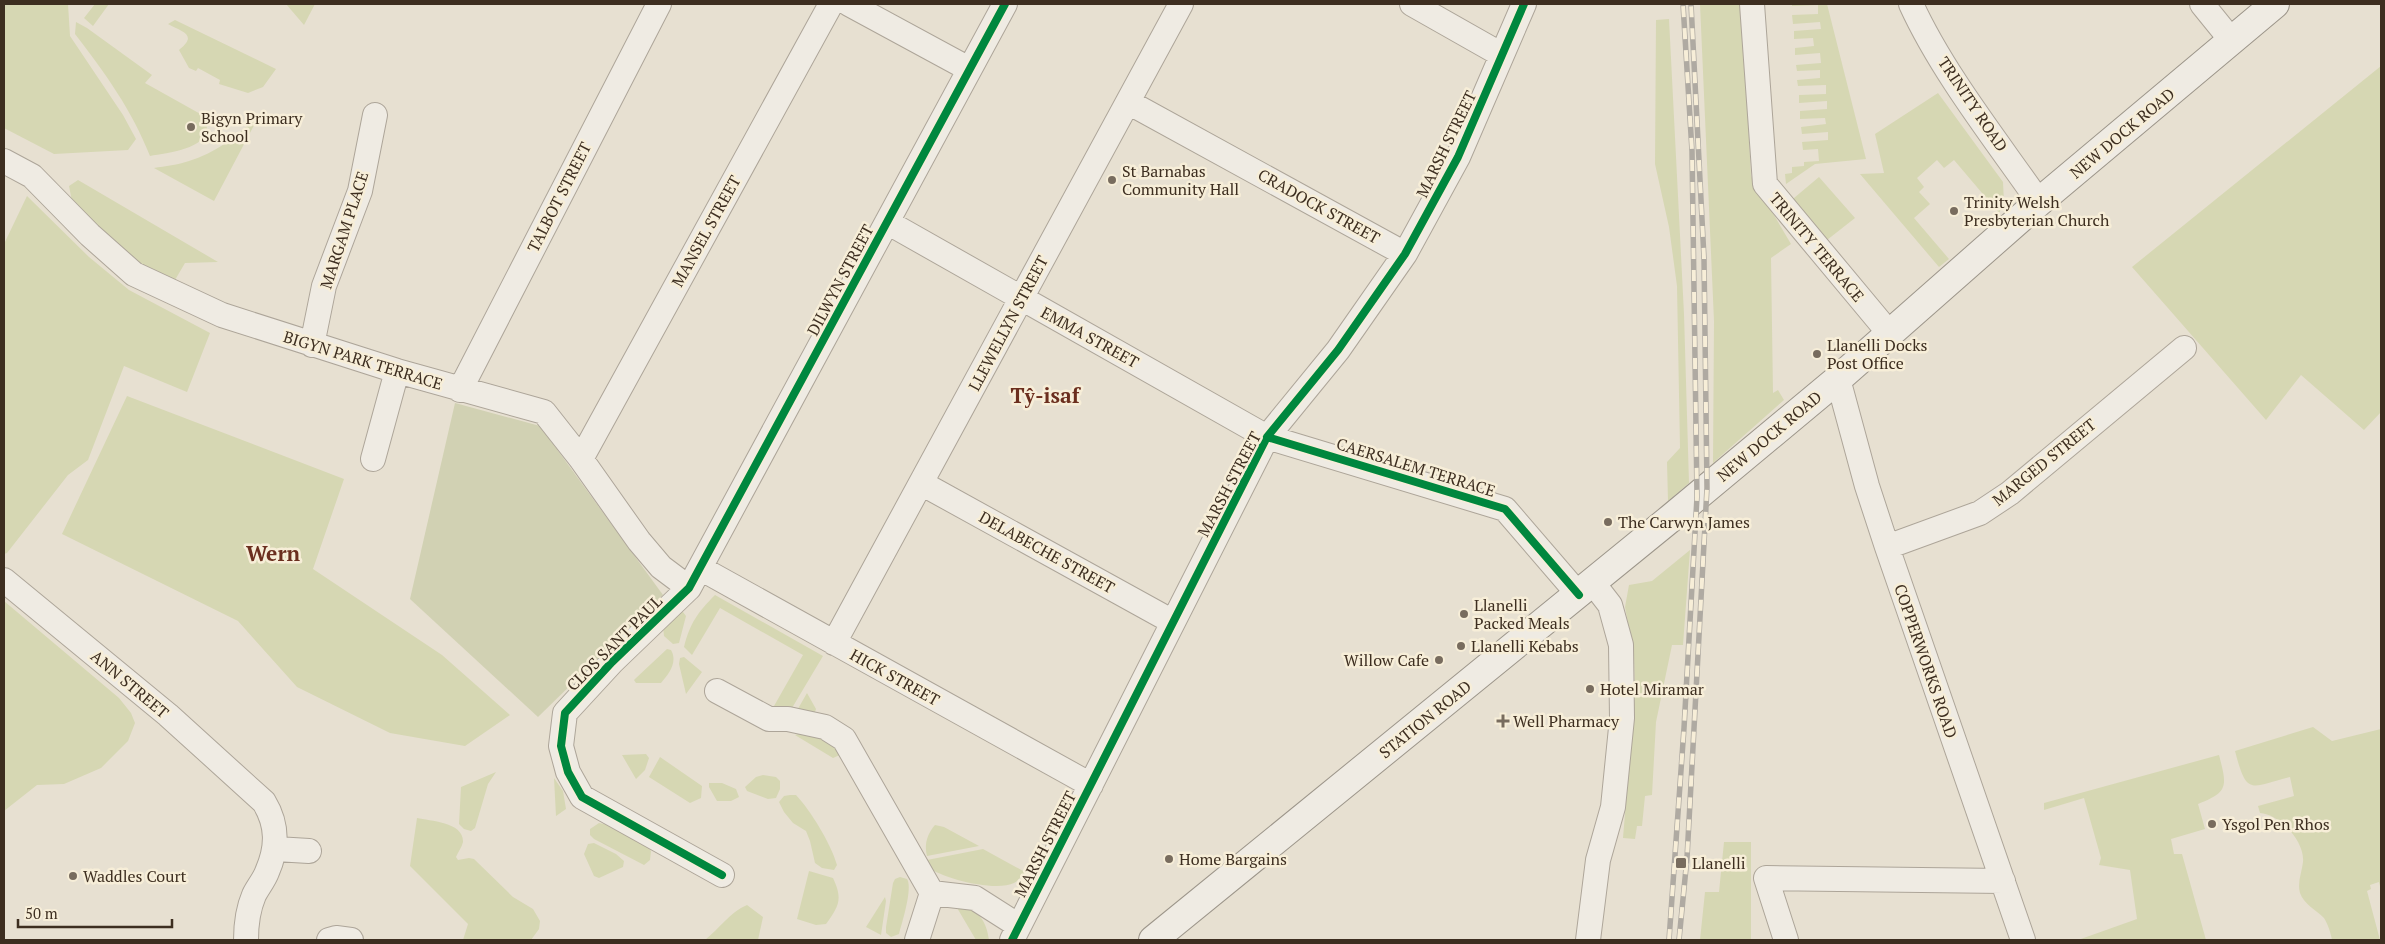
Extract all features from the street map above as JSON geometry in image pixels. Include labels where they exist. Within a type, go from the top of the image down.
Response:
[{"type":"main road","name":"NEW DOCK ROAD","points":[[1697,497],[1838,379],[2040,202],[2275,4]]},
{"type":"main road","name":"STATION ROAD","points":[[1153,940],[1697,497]]},
{"type":"street","name":"TALBOT STREET","points":[[460,390],[659,4]]},
{"type":"street","name":"MANSEL STREET","points":[[581,459],[831,4]]},
{"type":"street","points":[[849,4],[969,69]]},
{"type":"street","name":"DILWYN STREET","points":[[695,578],[1005,4]]},
{"type":"street","name":"LLEWELLYN STREET","points":[[834,643],[1181,4]]},
{"type":"street","points":[[1412,4],[1502,55]]},
{"type":"street","name":"MARSH STREET","points":[[1015,933],[1267,437],[1338,350],[1405,254],[1458,157],[1524,4]]},
{"type":"street","name":"TRINITY TERRACE","points":[[1752,4],[1764,184],[1890,334]]},
{"type":"street","name":"TRINITY ROAD","points":[[1911,4],[1920,24],[1968,98],[2040,202]]},
{"type":"street","points":[[2202,4],[2232,41]]},
{"type":"street","name":"CRADOCK STREET","points":[[1128,102],[1405,254]]},
{"type":"street","name":"MARGAM PLACE","points":[[312,345],[324,286],[360,192],[375,115]]},
{"type":"street","name":"BIGYN PARK TERRACE","points":[[4,161],[32,176],[90,235],[134,274],[222,315],[312,345],[460,390],[484,394],[544,412],[581,459],[639,541],[661,567],[695,578]]},
{"type":"street","name":"EMMA STREET","points":[[887,222],[1267,437]]},
{"type":"street","name":"MARGED STREET","points":[[1887,547],[1980,513],[2010,493],[2184,348]]},
{"type":"street","points":[[373,459],[398,371]]},
{"type":"street","name":"COPPERWORKS ROAD","points":[[1838,379],[1867,486],[1887,547],[2023,940]]},
{"type":"street","name":"CAERSALEM TERRACE","points":[[1267,437],[1505,509],[1586,589],[1610,605],[1621,645],[1622,718],[1612,807],[1598,860],[1588,940]]},
{"type":"street","name":"DELABECHE STREET","points":[[921,483],[1174,622]]},
{"type":"street","name":"HICK STREET","points":[[695,578],[834,643],[1091,785]]},
{"type":"street","name":"CLOS SANT PAUL","points":[[695,578],[612,662],[565,713],[561,746],[568,772],[582,797],[722,875]]},
{"type":"street","name":"ANN STREET","points":[[4,580],[129,682],[253,791],[271,814],[276,837],[276,848]]},
{"type":"street","points":[[717,691],[769,719],[788,719],[825,727],[844,739],[932,893],[917,940]]},
{"type":"street","points":[[246,940],[248,915],[254,894],[267,872],[276,848],[309,851]]},
{"type":"street","points":[[1786,940],[1766,878],[2002,881]]},
{"type":"street","points":[[932,893],[975,898],[1015,933]]},
{"type":"street","points":[[329,940],[336,938],[351,940]]},
{"type":"green space","points":[[4,4],[68,4],[70,36],[123,115],[136,139],[128,150],[54,154],[4,128]]},
{"type":"green space","points":[[95,4],[109,4],[93,26],[84,18]]},
{"type":"green space","points":[[286,4],[315,4],[304,25]]},
{"type":"green space","points":[[1700,4],[1742,4],[1751,176],[1791,244],[1771,258],[1773,393],[1778,390],[1784,400],[1713,463],[1714,321]]},
{"type":"green space","points":[[1792,4],[1827,4],[1866,159],[1815,164],[1786,184],[1785,174],[1792,173],[1792,167],[1804,166],[1804,162],[1819,161],[1818,149],[1803,150],[1802,142],[1828,140],[1828,132],[1802,134],[1801,127],[1826,124],[1825,118],[1800,119],[1800,111],[1827,109],[1827,101],[1799,103],[1799,95],[1826,94],[1826,85],[1798,86],[1797,80],[1820,78],[1820,70],[1797,71],[1796,65],[1821,63],[1820,53],[1795,55],[1795,48],[1814,46],[1813,38],[1794,39],[1794,31],[1821,29],[1820,22],[1793,24],[1792,15],[1818,14],[1818,5],[1792,6]]},
{"type":"green space","points":[[1669,19],[1684,314],[1689,483],[1668,501],[1667,462],[1680,448],[1677,286],[1669,227],[1655,164],[1656,20]]},
{"type":"green space","points":[[175,20],[276,69],[263,87],[248,93],[219,84],[220,80],[198,68],[196,71],[189,68],[179,50],[185,45],[188,37],[168,24]]},
{"type":"green space","points":[[76,22],[152,75],[145,83],[204,116],[207,127],[205,135],[199,142],[180,150],[150,156],[135,123],[117,92],[75,34]]},
{"type":"green space","points":[[2381,66],[2381,412],[2364,430],[2301,375],[2266,420],[2132,267]]},
{"type":"green space","points":[[1938,93],[2003,182],[2004,203],[1999,213],[1954,160],[1944,168],[1937,160],[1917,178],[1924,187],[1919,192],[1930,204],[1914,218],[1949,259],[1939,267],[1860,174],[1884,173],[1875,134]]},
{"type":"green space","points":[[260,114],[214,201],[154,168],[185,162],[209,153],[236,136]]},
{"type":"green space","points":[[1819,177],[1855,218],[1827,240],[1794,201],[1794,198]]},
{"type":"green space","points":[[78,180],[218,262],[185,263],[175,280],[142,265],[108,237],[72,201],[69,186]]},
{"type":"green space","points":[[27,196],[89,257],[129,290],[210,333],[187,392],[124,366],[88,460],[68,475],[7,553],[4,554],[4,244]]},
{"type":"green space","points":[[127,396],[344,479],[313,569],[442,655],[510,715],[465,746],[390,733],[297,687],[238,621],[62,534]]},
{"type":"green space","points":[[455,403],[540,426],[663,595],[538,717],[410,599]]},
{"type":"green space","points":[[1690,550],[1683,645],[1672,645],[1656,722],[1652,795],[1645,796],[1642,826],[1637,826],[1635,839],[1623,838],[1635,692],[1634,656],[1625,607],[1629,585],[1652,581]]},
{"type":"green space","points":[[715,595],[823,656],[792,708],[779,709],[774,706],[803,655],[720,608],[692,655],[684,647],[695,618]]},
{"type":"green space","points":[[4,601],[119,698],[131,713],[135,723],[128,741],[101,768],[64,784],[37,785],[4,811]]},
{"type":"green space","points":[[683,612],[686,616],[679,643],[673,644],[664,636],[663,626],[676,614]]},
{"type":"green space","points":[[667,649],[671,650],[674,659],[670,672],[661,683],[636,683],[634,680]]},
{"type":"green space","points":[[684,657],[702,672],[686,694],[679,664],[680,658]]},
{"type":"green space","points":[[807,693],[816,709],[814,715],[795,714]]},
{"type":"green space","points":[[2313,727],[2332,741],[2381,729],[2381,890],[2379,882],[2370,885],[2371,889],[2367,891],[2380,940],[2332,940],[2324,918],[2307,904],[2300,893],[2299,881],[2303,854],[2300,846],[2282,823],[2275,818],[2260,813],[2258,806],[2294,796],[2290,777],[2266,784],[2252,785],[2247,782],[2239,766],[2235,751]]},
{"type":"green space","points":[[806,732],[823,737],[842,754],[833,758],[795,735]]},
{"type":"green space","points":[[646,754],[649,758],[645,770],[636,779],[622,755]]},
{"type":"green space","points":[[2219,755],[2224,781],[2223,787],[2215,796],[2198,804],[2205,829],[2171,839],[2174,854],[2182,854],[2206,940],[2078,940],[2137,919],[2130,870],[2099,865],[2101,858],[2084,798],[2044,810],[2044,803]]},
{"type":"green space","points":[[660,757],[702,786],[701,798],[690,803],[649,777]]},
{"type":"green space","points":[[496,772],[488,784],[475,828],[471,831],[464,829],[459,824],[461,787]]},
{"type":"green space","points":[[763,775],[776,777],[780,781],[780,789],[776,798],[768,799],[747,791],[745,787],[756,777]]},
{"type":"green space","points":[[554,778],[563,791],[566,809],[556,816]]},
{"type":"green space","points":[[709,783],[722,783],[736,789],[739,797],[731,801],[717,801],[709,787]]},
{"type":"green space","points":[[796,795],[820,828],[837,865],[834,870],[822,868],[815,863],[806,831],[793,823],[784,812],[779,802],[784,796]]},
{"type":"green space","points":[[417,818],[452,826],[458,830],[462,835],[463,842],[456,857],[458,860],[474,859],[513,897],[533,909],[540,921],[539,929],[531,940],[463,940],[468,924],[410,866]]},
{"type":"green space","points":[[599,823],[609,825],[647,846],[651,851],[650,860],[644,865],[594,839],[590,835],[590,829]]},
{"type":"green space","points":[[935,825],[944,827],[979,846],[927,856],[927,840]]},
{"type":"green space","points":[[1724,842],[1751,842],[1751,940],[1700,940],[1705,892],[1719,892]]},
{"type":"green space","points":[[594,843],[616,854],[624,861],[623,867],[599,878],[594,876],[584,854],[588,844]]},
{"type":"green space","points":[[983,849],[1025,872],[1014,883],[995,886],[957,880],[935,872],[928,867],[927,860]]},
{"type":"green space","points":[[809,871],[833,878],[836,885],[839,897],[837,907],[826,924],[816,925],[797,919]]},
{"type":"green space","points":[[900,877],[907,879],[909,883],[908,897],[899,934],[891,937],[886,933],[886,927],[893,883],[895,879]]},
{"type":"green space","points":[[885,897],[886,901],[881,935],[866,927]]},
{"type":"green space","points":[[953,901],[978,914],[985,925],[989,940],[976,940]]},
{"type":"green space","points":[[747,905],[763,917],[758,940],[705,940],[730,916]]},
{"type":"railway","points":[[1669,940],[1684,728],[1697,497],[1692,151],[1683,4]]},
{"type":"railway","points":[[1679,940],[1687,858],[1707,488],[1704,258],[1691,4]]},
{"type":"cycle path","points":[[722,875],[582,797],[568,772],[561,746],[565,713],[612,662],[689,588],[1005,4]]},
{"type":"cycle path","points":[[1012,940],[1267,437],[1338,350],[1405,254],[1458,157],[1524,4]]},
{"type":"cycle path","points":[[1267,437],[1505,509],[1579,595]]},
{"type":"place","name":"Bigyn Primary School","points":[[191,127]]},
{"type":"place","name":"St Barnabas Community Hall","points":[[1112,180]]},
{"type":"place","name":"Trinity Welsh Presbyterian Church","points":[[1954,211]]},
{"type":"place","name":"Llanelli Docks Post Office","points":[[1817,354]]},
{"type":"place","name":"The Carwyn James","points":[[1608,522]]},
{"type":"place","name":"Llanelli Packed Meals","points":[[1464,614]]},
{"type":"place","name":"Llanelli Kebabs","points":[[1461,646]]},
{"type":"place","name":"Willow Cafe","points":[[1439,660]]},
{"type":"place","name":"Hotel Miramar","points":[[1590,689]]},
{"type":"place","name":"Well Pharmacy","points":[[1503,721]]},
{"type":"place","name":"Ysgol Pen Rhos","points":[[2212,824]]},
{"type":"place","name":"Home Bargains","points":[[1169,859]]},
{"type":"place","name":"Llanelli","points":[[1681,863]]},
{"type":"place","name":"Waddles Court","points":[[73,876]]},
{"type":"district","name":"Tŷ-isaf","points":[[1045,395]]},
{"type":"district","name":"Wern","points":[[273,553]]}]
